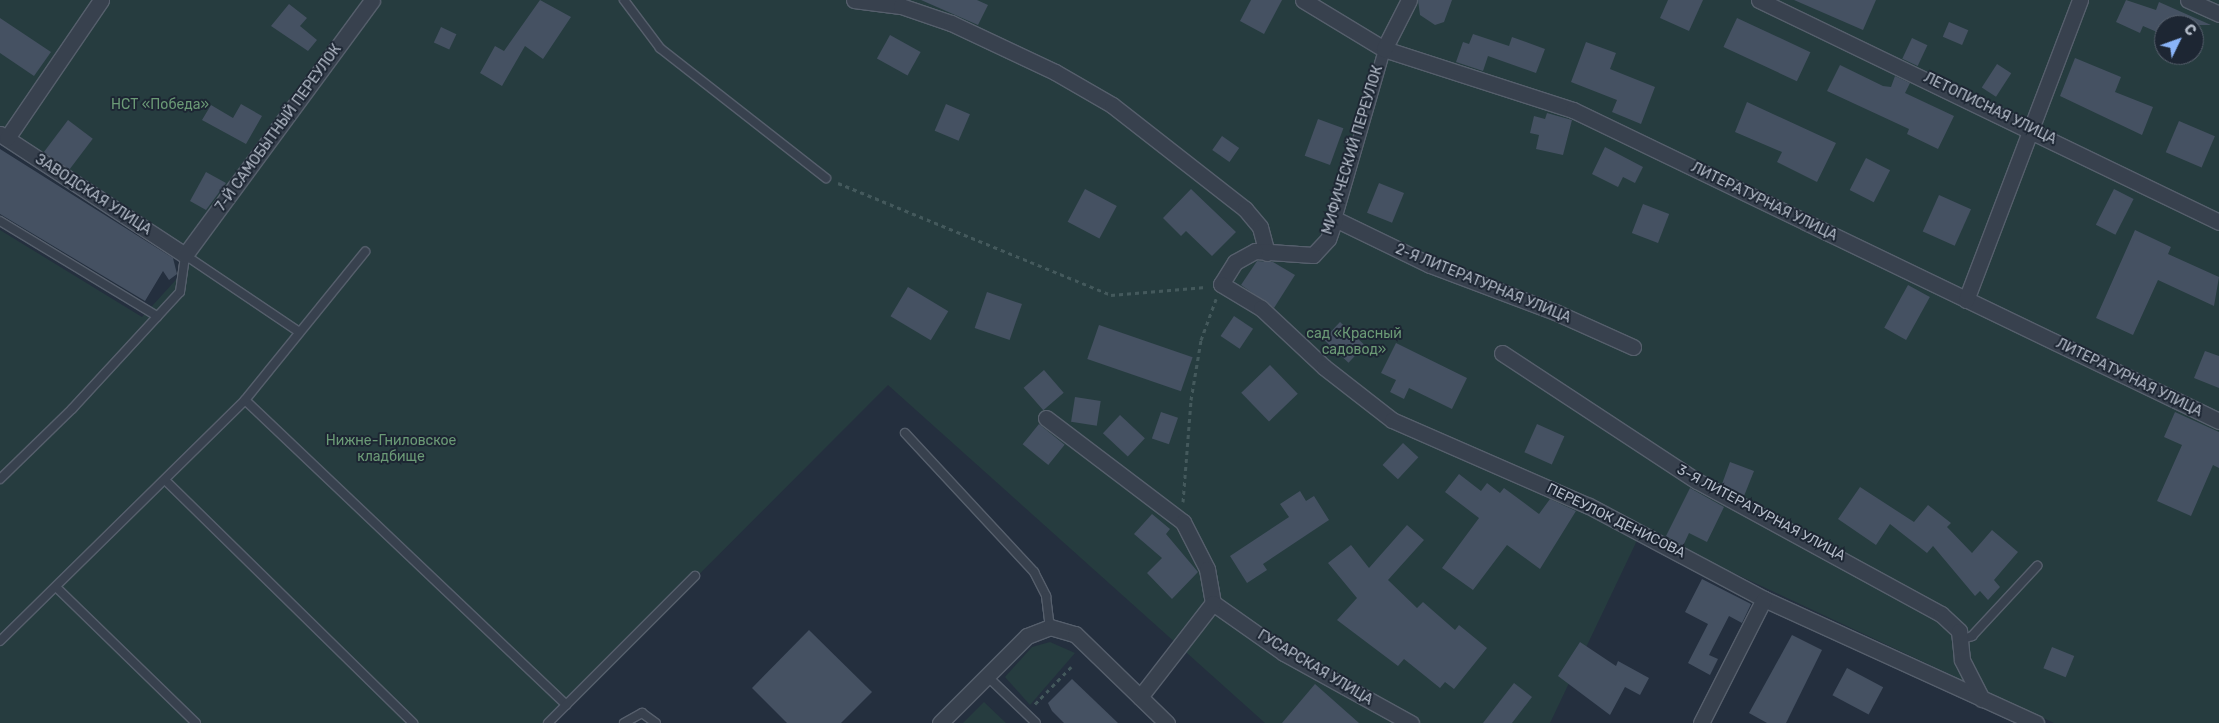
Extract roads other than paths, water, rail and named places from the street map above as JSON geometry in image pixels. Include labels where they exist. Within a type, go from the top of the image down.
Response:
[{"type":"street","points":[[3,136],[101,0]]},
{"type":"street","name":"7-Й САМОБЫТНЫЙ ПЕРЕУЛОК","points":[[185,255],[372,0]]},
{"type":"street","points":[[854,0],[901,6],[950,23],[1055,72],[1112,106],[1245,209],[1260,227],[1267,253]]},
{"type":"street","name":"ЛИТЕРАТУРНАЯ УЛИЦА","points":[[1303,0],[1384,49],[1572,110],[2219,421]]},
{"type":"street","name":"МИФИЧЕСКИЙ ПЕРЕУЛОК","points":[[1221,284],[1235,262],[1255,251],[1313,255],[1328,239],[1384,49],[1409,0]]},
{"type":"street","name":"ЛЕТОПИСНАЯ УЛИЦА","points":[[1759,0],[2030,128],[2219,222]]},
{"type":"street","points":[[1966,300],[2080,0]]},
{"type":"street","points":[[2188,0],[2219,14]]},
{"type":"street","name":"ЗАВОДСКАЯ УЛИЦА","points":[[3,136],[185,255]]},
{"type":"street","name":"2-Я ЛИТЕРАТУРНАЯ УЛИЦА","points":[[1335,219],[1430,265],[1555,312],[1633,347]]},
{"type":"street","name":"ПЕРЕУЛОК ДЕНИСОВА","points":[[1221,284],[1261,308],[1324,367],[1392,420],[1654,538],[1764,599],[2036,723]]},
{"type":"street","name":"3-Я ЛИТЕРАТУРНАЯ УЛИЦА","points":[[1502,352],[1697,482],[1941,614],[1960,631],[1962,660],[1982,699]]},
{"type":"street","points":[[1046,418],[1183,522],[1207,569],[1213,603],[1140,697]]},
{"type":"street","points":[[1702,723],[1764,599]]},
{"type":"street","name":"ГУСАРСКАЯ УЛИЦА","points":[[1213,603],[1284,653],[1410,723]]},
{"type":"street","points":[[940,723],[1027,636],[1050,627],[1075,634],[1167,723]]},
{"type":"lane","points":[[624,0],[660,48],[826,178]]},
{"type":"lane","points":[[0,221],[157,316]]},
{"type":"lane","points":[[0,641],[166,481],[245,400],[365,252]]},
{"type":"lane","points":[[0,479],[180,292],[185,255],[300,332]]},
{"type":"lane","points":[[245,400],[566,705]]},
{"type":"lane","points":[[905,433],[1034,572],[1046,596],[1050,627]]},
{"type":"lane","points":[[166,481],[413,723]]},
{"type":"lane","points":[[1960,640],[1972,636],[2037,566]]},
{"type":"lane","points":[[548,723],[695,576]]},
{"type":"lane","points":[[56,587],[196,723]]},
{"type":"lane","points":[[988,677],[1036,723]]},
{"type":"lane","points":[[624,723],[642,713],[656,723]]},
{"type":"park label","name":"НСТ «Победа»","points":[[160,105]]},
{"type":"park label","name":"сад «Красный садовод»","points":[[1354,342]]},
{"type":"park label","name":"Нижне-Гниловское кладбище","points":[[391,450]]}]
